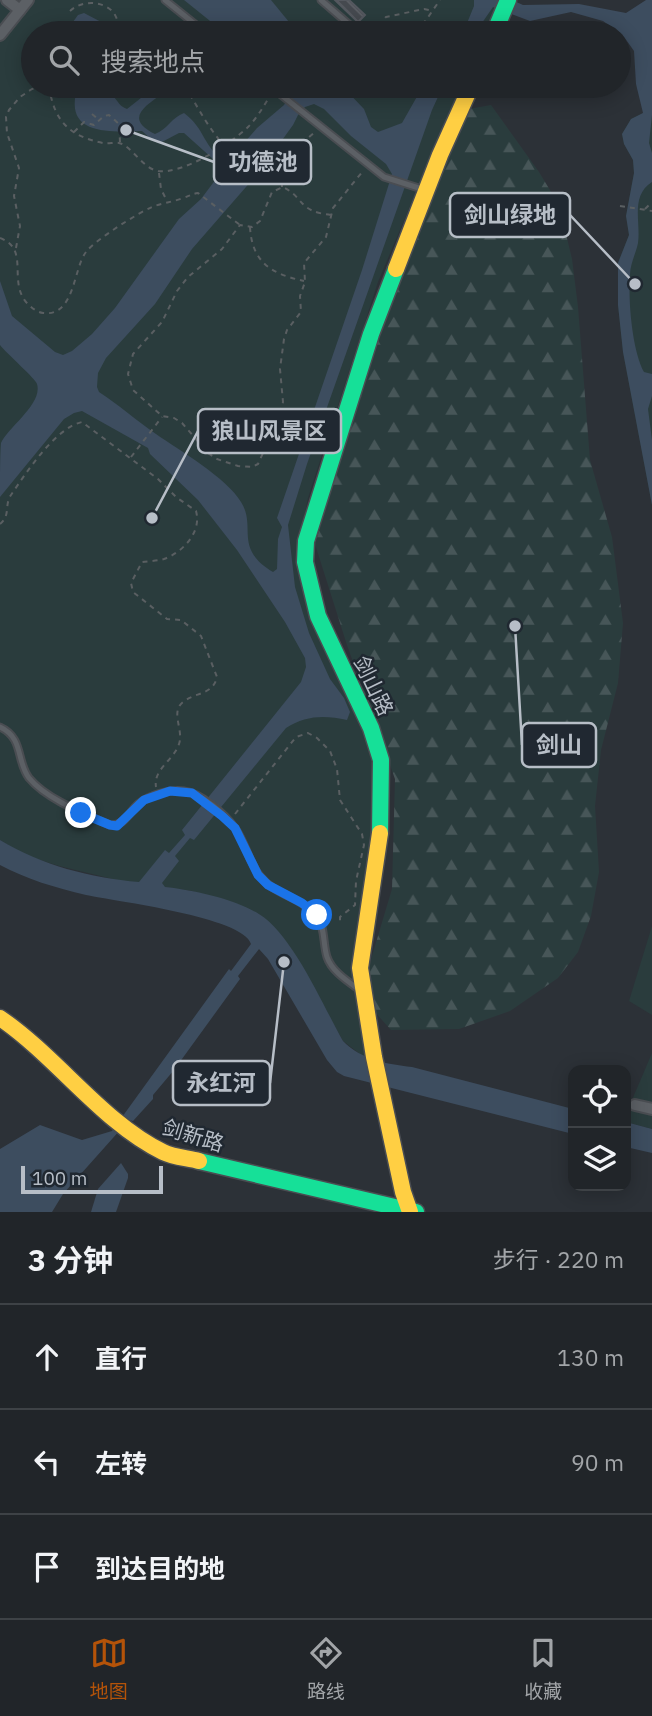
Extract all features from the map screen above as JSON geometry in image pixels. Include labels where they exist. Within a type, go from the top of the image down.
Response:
[{"type":"street","points":[[7,0],[20,10]]},
{"type":"street","points":[[0,35],[28,0]]},
{"type":"street","points":[[499,21],[508,0]]},
{"type":"street","name":"剑山路","points":[[412,1211],[403,1192],[362,992],[361,953],[374,890],[380,836],[380,761],[371,728],[318,616],[306,572],[306,541],[371,334],[422,191],[466,98]]},
{"type":"street","name":"剑新路","points":[[0,1017],[40,1048],[135,1137],[157,1149],[312,1189],[412,1211]]},
{"type":"street","points":[[635,1105],[652,1109]]},
{"type":"lane","points":[[165,0],[191,21]]},
{"type":"lane","points":[[321,0],[345,21]]},
{"type":"lane","points":[[285,98],[384,177],[422,191]]},
{"type":"lane","points":[[0,727],[11,734],[20,750],[28,776],[36,784],[81,813],[110,825],[117,826],[136,806],[158,794],[181,791],[197,795],[235,828],[258,875],[268,885],[302,903],[317,915],[330,964],[362,992]]},
{"type":"path","points":[[425,21],[440,0]]},
{"type":"path","points":[[70,11],[86,2],[102,3],[117,21]]},
{"type":"path","points":[[382,21],[386,17],[424,9],[432,11]]},
{"type":"path","points":[[15,250],[19,235],[19,217],[14,196],[19,168],[6,121],[9,110],[21,96]]},
{"type":"path","points":[[53,98],[58,116],[73,133],[97,141],[120,143]]},
{"type":"path","points":[[193,98],[210,129],[224,145]]},
{"type":"path","points":[[73,133],[83,122],[94,125],[109,115],[119,124],[120,143],[146,165],[159,172],[178,169],[224,145],[248,127],[269,98]]},
{"type":"path","points":[[92,114],[99,120]]},
{"type":"path","points":[[0,121],[6,121]]},
{"type":"path","points":[[282,187],[282,176],[289,155],[321,127]]},
{"type":"path","points":[[240,225],[222,249],[188,277],[177,290],[162,322],[133,354],[128,374],[133,390],[162,416],[174,418],[182,424],[217,460],[239,467],[252,467],[262,461],[268,442],[276,431],[283,402],[280,369],[284,339],[286,330],[301,313],[300,296],[305,282],[304,263],[326,237],[332,221],[331,215],[347,189],[368,165]]},
{"type":"path","points":[[159,172],[161,189],[167,202]]},
{"type":"path","points":[[282,187],[294,195],[304,208],[331,215]]},
{"type":"path","points":[[0,238],[12,244],[18,256],[17,286],[23,298],[32,308],[43,313],[51,312],[66,303],[87,250],[105,235],[149,208],[198,193],[240,225],[250,227],[260,220],[272,192],[282,187]]},
{"type":"path","points":[[645,209],[652,202]]},
{"type":"path","points":[[620,206],[652,211]]},
{"type":"path","points":[[250,227],[253,249],[258,258],[276,273],[305,282]]},
{"type":"path","points":[[130,458],[162,416]]},
{"type":"path","points":[[0,524],[8,514],[10,496],[53,441],[74,424],[85,423],[158,479],[176,497],[191,506],[198,518],[195,534],[174,554],[138,565],[130,588],[167,619],[181,620],[201,636],[218,677],[206,693],[183,701],[178,707],[181,740],[155,780],[158,794]]},
{"type":"path","points":[[229,822],[296,737],[308,733],[325,744],[337,769],[340,800],[359,827],[363,840],[355,905],[340,917],[340,921]]},
{"type":"green space","points":[[0,0],[501,0],[491,21],[21,21],[21,98],[456,98],[378,282],[308,498],[300,538],[361,720],[373,767],[374,809],[368,881],[356,938],[354,982],[365,1058],[343,1041],[290,947],[259,914],[192,891],[121,881],[59,866],[24,855],[0,840]]},
{"type":"green space","points":[[652,103],[652,505],[623,352],[618,305],[618,263],[629,235],[626,216],[634,173],[633,160],[622,134],[631,119],[643,113]]},
{"type":"green space","points":[[491,105],[559,205],[572,259],[578,307],[590,460],[612,537],[623,623],[618,683],[601,750],[595,806],[599,872],[591,916],[578,952],[558,978],[510,1011],[459,1029],[391,1030],[374,1011],[366,976],[392,889],[395,779],[347,645],[315,544],[379,332],[447,152],[469,109]]},
{"type":"green space","points":[[652,926],[652,1015],[629,1001]]},
{"type":"green space","points":[[652,1053],[652,1129],[631,1123],[631,1102]]},
{"type":"water","points":[[184,0],[271,0],[288,21],[210,21]]},
{"type":"water","points":[[474,0],[512,0],[523,5],[579,4],[626,13],[646,0],[652,0],[652,115],[649,143],[652,153],[652,182],[641,194],[639,202],[639,235],[631,267],[630,311],[640,363],[644,372],[652,374],[652,396],[648,409],[652,440],[652,505],[623,352],[618,305],[618,263],[629,235],[626,216],[634,173],[633,160],[622,134],[631,119],[643,113],[636,84],[634,51],[631,47],[631,21],[603,21],[571,12],[530,21],[493,7],[483,21],[468,21]]},
{"type":"water","points":[[84,13],[99,21],[74,21]]},
{"type":"water","points":[[76,98],[115,98],[127,109],[141,98],[156,98],[140,113],[141,123],[146,128],[155,134],[184,113],[196,125],[213,151],[225,161],[284,105],[288,98],[353,98],[364,109],[371,127],[378,132],[402,123],[416,98],[438,98],[307,464],[288,525],[295,587],[309,633],[330,679],[344,698],[350,712],[347,720],[316,717],[286,728],[194,840],[190,838],[175,856],[179,861],[162,883],[165,887],[201,893],[238,904],[272,924],[295,954],[343,1041],[358,1053],[384,1062],[568,1108],[568,1133],[337,1072],[327,1060],[268,959],[259,949],[174,1070],[153,1095],[153,1099],[133,1121],[129,1120],[63,1194],[52,1212],[0,1212],[0,1149],[40,1125],[82,1140],[112,1131],[229,969],[231,971],[251,944],[243,934],[203,918],[86,895],[20,875],[0,865],[0,840],[32,857],[67,869],[139,882],[165,850],[169,853],[185,835],[182,830],[301,682],[306,667],[305,658],[285,622],[237,550],[198,500],[150,454],[148,448],[82,411],[64,419],[0,497],[1,443],[35,399],[37,384],[0,345],[0,281],[12,316],[55,352],[63,355],[72,351],[92,334],[115,308],[179,219],[201,199],[219,175],[213,159],[184,133],[160,143],[142,131],[102,130],[82,122],[76,114]],"holes":[[[314,104],[324,109],[351,136],[386,164],[392,174],[277,518],[282,527],[278,539],[277,569],[273,572],[253,554],[245,511],[234,493],[202,465],[99,392],[98,373],[106,358],[155,304],[192,249],[259,172],[305,107]]]},
{"type":"water","points":[[631,1123],[652,1129],[652,1153],[631,1148]]},
{"type":"water","points":[[121,1163],[128,1178],[116,1212],[91,1212],[98,1189]]},
{"type":"building","points":[[335,0],[349,0],[365,15],[357,21]]},
{"type":"traffic: fast","points":[[499,21],[508,0]]},
{"type":"traffic: fast","points":[[380,833],[381,760],[371,728],[318,616],[305,562],[306,541],[371,334],[396,269]]},
{"type":"traffic: fast","points":[[199,1161],[416,1212]]},
{"type":"traffic: slow","points":[[396,269],[440,155],[466,98]]},
{"type":"traffic: slow","points":[[380,833],[360,968],[374,1057],[403,1192],[410,1212]]},
{"type":"traffic: slow","points":[[0,1018],[141,1140],[167,1154],[199,1161]]},
{"type":"place","name":"功德池","points":[[126,130]]},
{"type":"place","name":"剑山绿地","points":[[635,284]]},
{"type":"place","name":"狼山风景区","points":[[152,518]]},
{"type":"place","name":"剑山","points":[[515,626]]},
{"type":"place","name":"永红河","points":[[284,962]]},
{"type":"route","points":[[81,813],[117,826],[136,806],[155,795],[181,791],[197,795],[235,828],[258,875],[268,885],[288,894],[317,915]]}]
